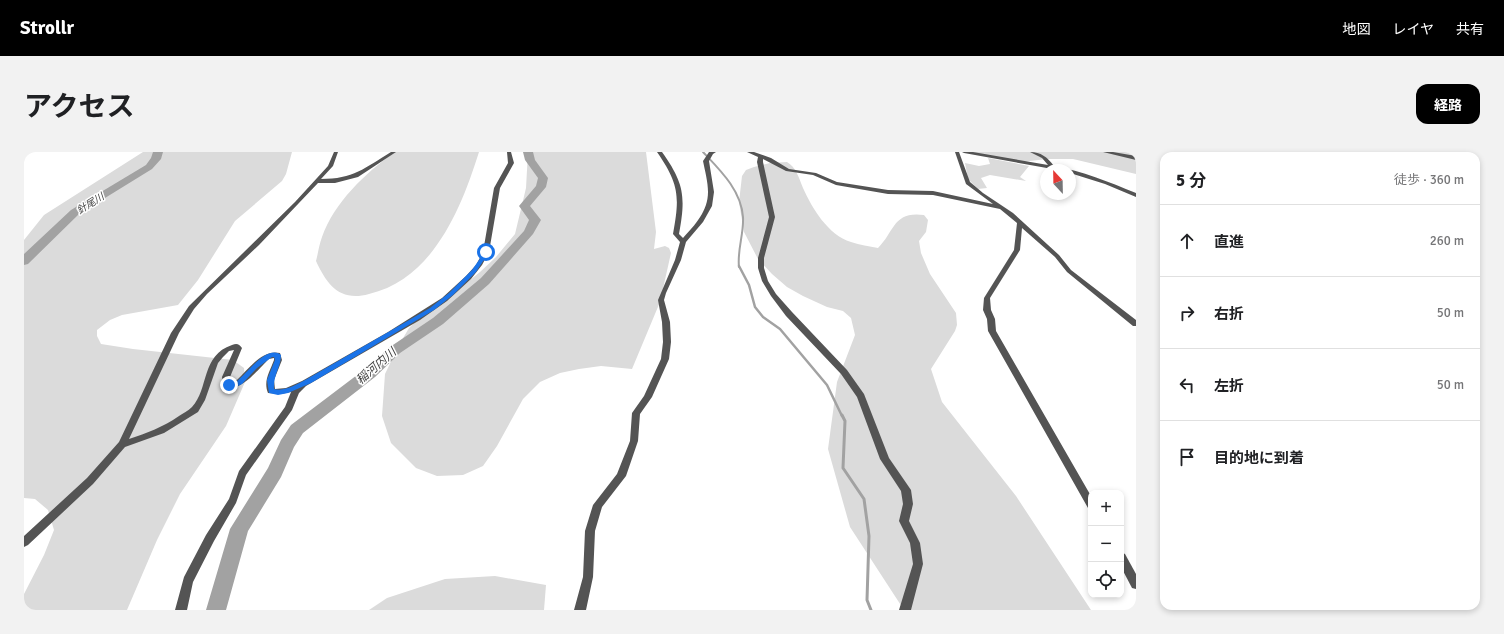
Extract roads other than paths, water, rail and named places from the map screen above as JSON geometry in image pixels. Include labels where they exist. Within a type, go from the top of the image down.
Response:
[{"type":"street","points":[[24,542],[90,481],[122,444],[175,333],[191,308],[205,292],[257,244],[317,181],[330,166],[336,152]]},
{"type":"street","points":[[317,181],[335,182],[356,176],[394,152]]},
{"type":"street","points":[[122,444],[159,433],[196,408],[216,361],[230,347],[236,346],[238,348],[226,377],[226,382],[229,385],[236,385],[255,366],[271,355],[278,355],[278,360],[270,380],[271,391],[278,393],[288,391],[309,381],[432,309],[451,294],[474,271],[486,252],[497,188],[511,163],[509,152]]},
{"type":"street","points":[[659,152],[671,168],[681,191],[676,234],[683,242]]},
{"type":"street","points":[[580,610],[588,577],[590,531],[598,505],[621,476],[634,441],[636,413],[648,396],[665,359],[667,342],[661,300],[678,260],[683,242],[701,221],[709,206],[711,192],[706,161],[711,153],[714,152]]},
{"type":"street","points":[[749,152],[761,156],[788,170],[814,174],[836,183],[888,192],[932,193],[1002,208]]},
{"type":"street","points":[[957,152],[968,183],[1020,223],[1057,256],[1069,271],[1136,324]]},
{"type":"street","points":[[964,152],[1040,165]]},
{"type":"street","points":[[1032,152],[1044,157],[1049,164]]},
{"type":"street","points":[[1105,152],[1136,158]]},
{"type":"street","points":[[761,156],[760,162],[772,217],[761,258],[761,268],[765,281],[773,295],[788,314],[852,382],[861,396],[885,459],[906,490],[908,504],[904,521],[915,543],[918,564],[905,610]]},
{"type":"street","points":[[1076,173],[1101,180],[1136,195]]},
{"type":"street","points":[[1020,223],[1017,250],[987,298],[987,310],[991,319],[992,331],[1088,500]]},
{"type":"street","points":[[181,610],[188,581],[210,538],[233,500],[242,474],[289,408],[296,391],[309,381]]},
{"type":"street","points":[[1124,562],[1136,584]]},
{"type":"waterway","name":"針尾川","points":[[24,261],[75,212],[149,167],[156,159],[158,152]]},
{"type":"waterway","name":"稲河内川","points":[[216,610],[239,529],[275,472],[287,445],[297,429],[370,373],[395,350],[438,321],[485,281],[529,232],[535,220],[524,206],[541,187],[543,178],[530,160],[528,152]]},
{"type":"waterway","points":[[703,152],[729,181],[741,207],[743,230],[739,254],[739,266]]},
{"type":"waterway","points":[[739,266],[749,285],[755,307],[763,317],[780,329],[827,385],[842,416]]},
{"type":"waterway","points":[[842,415],[845,421],[843,468],[864,499],[869,536],[867,600],[871,610]]}]
